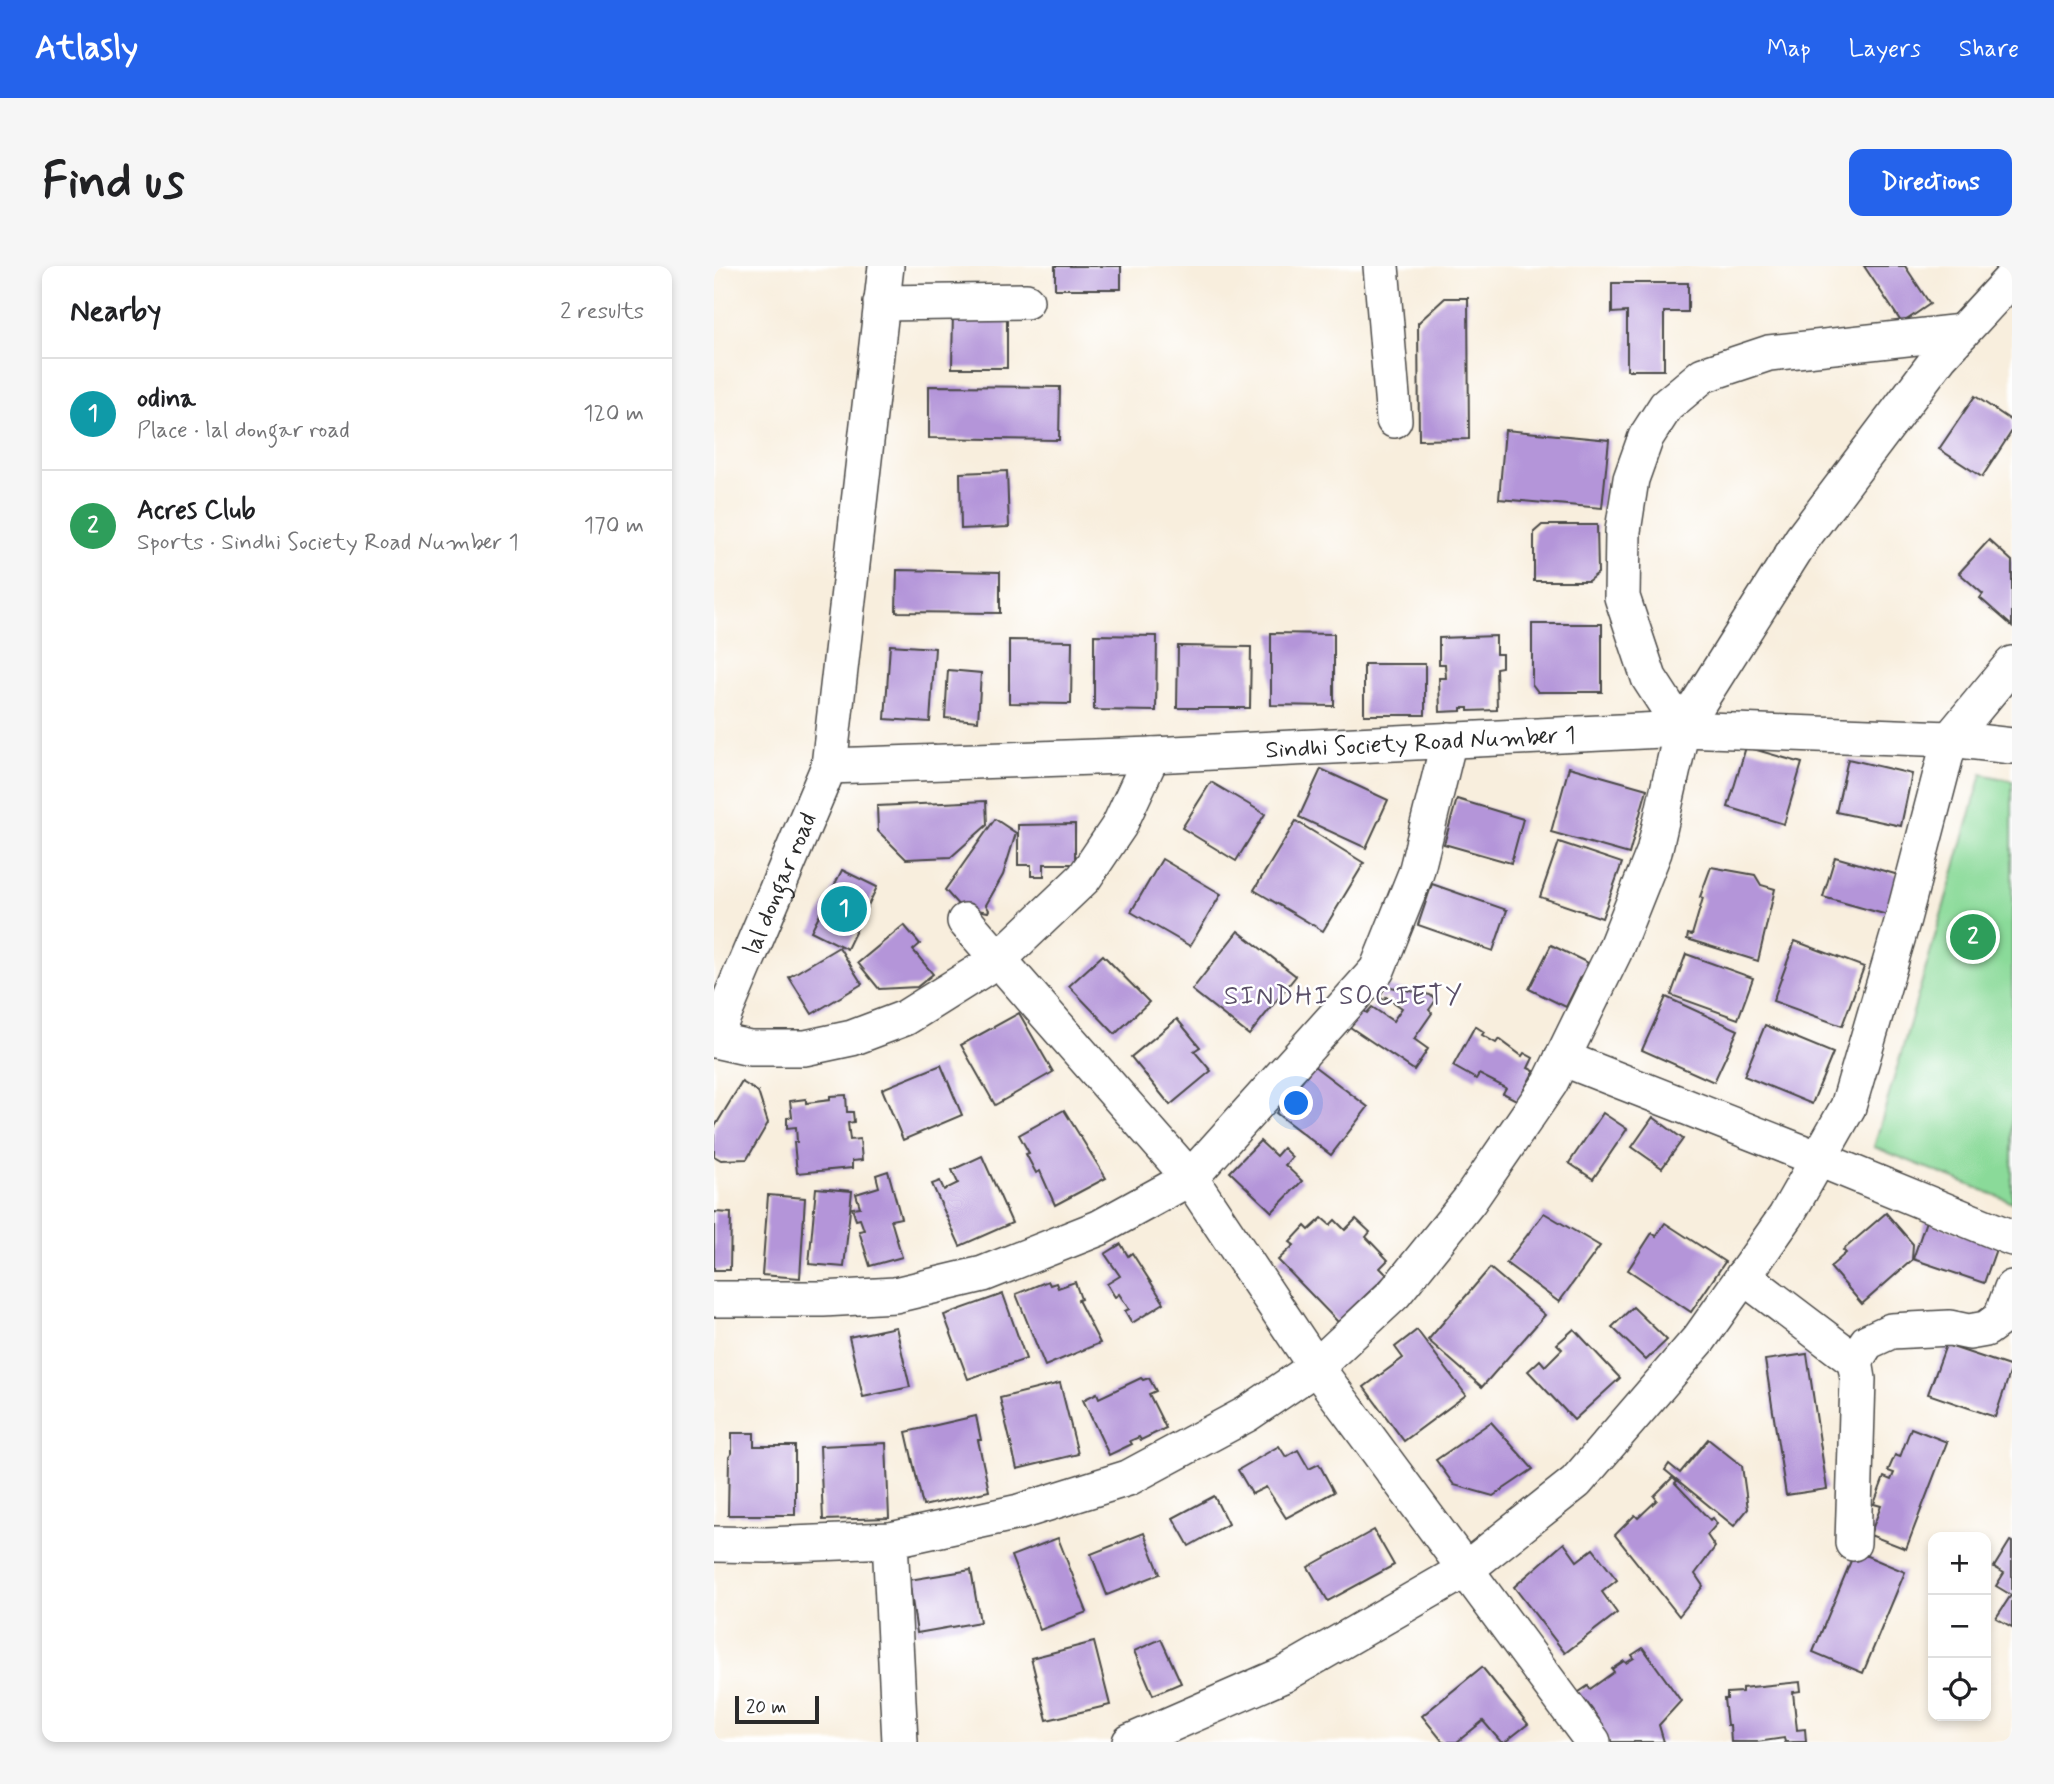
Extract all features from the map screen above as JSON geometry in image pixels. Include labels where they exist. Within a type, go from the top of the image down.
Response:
[{"type":"street","name":"lal dongar road","points":[[714,1039],[829,766],[886,266]]},
{"type":"street","points":[[1381,266],[1394,420]]},
{"type":"street","points":[[714,1544],[767,1545],[890,1540],[1019,1513],[1128,1478],[1247,1414],[1316,1367],[1394,1294],[1469,1201],[1550,1083],[1614,952],[1654,852],[1682,729],[1802,539],[1932,367],[2012,278]]},
{"type":"street","points":[[881,303],[1026,301]]},
{"type":"street","points":[[1682,729],[1649,678],[1622,597],[1623,531],[1630,479],[1646,437],[1666,406],[1703,375],[1769,353],[1962,332]]},
{"type":"street","points":[[1130,1742],[1283,1675],[1465,1570],[1576,1482],[1700,1338],[1786,1216],[1848,1107],[1903,919],[1950,739],[2012,664]]},
{"type":"street","name":"Sindhi Society Road Number 1","points":[[829,766],[1153,755],[1682,729],[1950,739],[2012,746]]},
{"type":"street","points":[[714,1299],[822,1299],[895,1295],[983,1274],[1099,1228],[1190,1178],[1377,970],[1416,873],[1449,740]]},
{"type":"street","points":[[714,1039],[750,1048],[804,1048],[852,1038],[905,1018],[999,959],[1084,878],[1119,826],[1153,755]]},
{"type":"street","points":[[965,921],[1190,1178],[1316,1367],[1593,1742]]},
{"type":"street","points":[[1562,1058],[1819,1158],[2012,1238]]},
{"type":"street","points":[[1743,1276],[1855,1361]]},
{"type":"street","points":[[1853,1543],[1858,1379],[1855,1361],[1867,1342],[1891,1331],[1950,1328],[1969,1332],[1986,1329],[2001,1318],[2012,1288]]},
{"type":"street","points":[[890,1540],[900,1742]]},
{"type":"green space","points":[[1982,774],[2012,781],[2012,1202],[1874,1147]]},
{"type":"building","points":[[1055,266],[1121,266],[1121,289],[1055,289]]},
{"type":"building","points":[[1864,266],[1905,266],[1930,304],[1902,323]]},
{"type":"building","points":[[1612,283],[1688,283],[1688,312],[1664,312],[1664,370],[1627,370],[1627,312],[1612,313]]},
{"type":"building","points":[[1445,298],[1468,298],[1469,439],[1419,440],[1418,323]]},
{"type":"building","points":[[953,310],[1007,311],[1007,368],[952,368]]},
{"type":"building","points":[[929,386],[1060,387],[1059,440],[929,438]]},
{"type":"building","points":[[1975,396],[2012,421],[2012,431],[1982,477],[1939,449]]},
{"type":"building","points":[[1505,430],[1609,440],[1602,508],[1499,499]]},
{"type":"building","points":[[1007,471],[1009,527],[961,529],[960,473]]},
{"type":"building","points":[[1542,525],[1597,525],[1598,573],[1588,581],[1534,581],[1534,532]]},
{"type":"building","points":[[1989,540],[2012,561],[2012,626],[1980,598],[1983,594],[1959,573]]},
{"type":"building","points":[[897,570],[1000,572],[1000,613],[896,612]]},
{"type":"building","points":[[1532,624],[1602,624],[1602,692],[1538,692],[1532,684]]},
{"type":"building","points":[[1271,633],[1334,634],[1334,706],[1271,705]]},
{"type":"building","points":[[1094,635],[1157,636],[1156,711],[1094,710]]},
{"type":"building","points":[[1496,636],[1496,654],[1502,654],[1502,667],[1496,668],[1497,710],[1468,711],[1468,708],[1461,708],[1461,711],[1440,712],[1439,678],[1446,678],[1445,664],[1439,664],[1439,638]]},
{"type":"building","points":[[1009,640],[1072,641],[1071,704],[1009,703]]},
{"type":"building","points":[[890,645],[935,648],[930,722],[885,719]]},
{"type":"building","points":[[1178,646],[1251,647],[1250,708],[1177,708]]},
{"type":"building","points":[[1364,664],[1425,664],[1425,715],[1364,715]]},
{"type":"building","points":[[948,670],[981,673],[978,721],[945,718]]},
{"type":"building","points":[[1746,747],[1802,763],[1784,824],[1728,807]]},
{"type":"building","points":[[1848,759],[1912,774],[1901,826],[1836,812]]},
{"type":"building","points":[[1569,767],[1647,789],[1629,854],[1551,832]]},
{"type":"building","points":[[1321,769],[1388,800],[1366,848],[1299,817]]},
{"type":"building","points":[[1211,782],[1265,814],[1236,861],[1182,828]]},
{"type":"building","points":[[1457,799],[1523,819],[1511,863],[1444,844]]},
{"type":"building","points":[[986,801],[987,825],[951,857],[906,859],[878,831],[877,806]]},
{"type":"building","points":[[995,819],[1016,833],[1003,875],[986,905],[988,912],[978,910],[968,916],[945,890]]},
{"type":"building","points":[[1296,821],[1364,863],[1323,931],[1254,890]]},
{"type":"building","points":[[1075,824],[1075,864],[1044,864],[1044,876],[1031,876],[1031,865],[1018,865],[1018,825]]},
{"type":"building","points":[[1559,842],[1622,863],[1602,918],[1540,897]]},
{"type":"building","points":[[1835,857],[1902,876],[1891,916],[1823,897]]},
{"type":"building","points":[[1162,859],[1221,894],[1190,946],[1131,912]]},
{"type":"building","points":[[1711,867],[1755,875],[1761,885],[1775,889],[1758,961],[1687,939],[1688,934],[1692,935],[1703,898],[1700,897]]},
{"type":"building","points":[[842,870],[877,887],[847,949],[811,931]]},
{"type":"building","points":[[1432,884],[1507,910],[1493,951],[1418,925]]},
{"type":"building","points":[[904,925],[920,944],[913,950],[933,974],[917,987],[879,989],[858,963]]},
{"type":"building","points":[[1238,931],[1296,976],[1249,1035],[1192,990]]},
{"type":"building","points":[[1795,941],[1864,967],[1842,1026],[1773,1001]]},
{"type":"building","points":[[1551,945],[1588,963],[1566,1007],[1529,989]]},
{"type":"building","points":[[839,947],[862,984],[812,1014],[789,977]]},
{"type":"building","points":[[1686,954],[1753,978],[1738,1019],[1671,995]]},
{"type":"building","points":[[1103,955],[1149,1002],[1115,1034],[1069,986]]},
{"type":"building","points":[[1386,986],[1430,995],[1436,1000],[1429,1010],[1432,1013],[1414,1039],[1428,1049],[1414,1070],[1344,1023],[1355,1005],[1367,1013],[1372,1007],[1393,1021],[1402,1008],[1386,997],[1384,1000],[1379,997]]},
{"type":"building","points":[[1666,997],[1738,1030],[1714,1082],[1642,1050]]},
{"type":"building","points":[[1019,1013],[1053,1072],[995,1105],[961,1045]]},
{"type":"building","points":[[1177,1019],[1200,1047],[1194,1051],[1211,1071],[1170,1105],[1131,1057]]},
{"type":"building","points":[[1765,1025],[1833,1053],[1812,1104],[1744,1076]]},
{"type":"building","points":[[1475,1026],[1484,1032],[1482,1035],[1496,1043],[1499,1039],[1522,1056],[1524,1053],[1533,1058],[1528,1068],[1534,1071],[1518,1101],[1503,1093],[1506,1088],[1479,1074],[1476,1079],[1453,1066]]},
{"type":"building","points":[[941,1065],[962,1115],[903,1140],[882,1089]]},
{"type":"building","points":[[1314,1066],[1368,1107],[1331,1155],[1276,1113]]},
{"type":"building","points":[[742,1082],[758,1092],[768,1123],[747,1159],[721,1160],[714,1156],[714,1128]]},
{"type":"building","points":[[846,1095],[847,1112],[853,1112],[854,1122],[848,1123],[850,1140],[860,1139],[862,1160],[852,1161],[852,1168],[797,1173],[794,1142],[797,1142],[796,1127],[787,1128],[787,1118],[792,1117],[790,1101],[806,1099],[806,1103],[830,1100],[830,1096]]},
{"type":"building","points":[[1064,1110],[1106,1178],[1055,1205],[1040,1171],[1036,1173],[1026,1154],[1029,1153],[1019,1135]]},
{"type":"building","points":[[1603,1113],[1627,1129],[1593,1179],[1569,1163]]},
{"type":"building","points":[[1653,1117],[1683,1139],[1662,1168],[1632,1147]]},
{"type":"building","points":[[1260,1141],[1276,1156],[1283,1148],[1292,1157],[1285,1165],[1302,1181],[1272,1212],[1230,1172]]},
{"type":"building","points":[[982,1156],[1012,1223],[960,1246],[932,1184],[940,1181],[944,1190],[958,1183],[952,1170]]},
{"type":"building","points":[[888,1171],[901,1218],[891,1220],[902,1257],[870,1266],[859,1231],[864,1230],[860,1219],[856,1220],[852,1208],[860,1207],[856,1194],[879,1187],[876,1175]]},
{"type":"building","points":[[816,1188],[852,1191],[844,1267],[809,1264]]},
{"type":"building","points":[[768,1195],[805,1198],[800,1278],[762,1275]]},
{"type":"building","points":[[714,1212],[731,1213],[730,1270],[714,1270]]},
{"type":"building","points":[[1544,1213],[1600,1246],[1559,1302],[1506,1263]]},
{"type":"building","points":[[1886,1213],[1913,1244],[1912,1260],[1862,1304],[1830,1267],[1846,1253],[1843,1250]]},
{"type":"building","points":[[1322,1218],[1330,1225],[1335,1220],[1345,1230],[1356,1219],[1370,1232],[1366,1237],[1388,1260],[1380,1268],[1387,1275],[1338,1322],[1278,1260],[1294,1245],[1290,1242],[1305,1226],[1309,1230]]},
{"type":"building","points":[[1926,1221],[1997,1246],[1984,1283],[1913,1259]]},
{"type":"building","points":[[1665,1223],[1725,1262],[1691,1312],[1628,1270],[1652,1233],[1656,1236]]},
{"type":"building","points":[[1121,1244],[1128,1256],[1132,1253],[1164,1303],[1132,1323],[1125,1311],[1129,1309],[1119,1294],[1115,1297],[1107,1284],[1120,1276],[1105,1254]]},
{"type":"building","points":[[1490,1268],[1545,1315],[1482,1387],[1428,1340]]},
{"type":"building","points":[[1048,1281],[1050,1285],[1056,1283],[1058,1288],[1075,1282],[1081,1299],[1078,1300],[1100,1343],[1045,1366],[1016,1294]]},
{"type":"building","points":[[1003,1294],[1026,1359],[968,1379],[944,1315]]},
{"type":"building","points":[[1633,1307],[1667,1340],[1646,1360],[1612,1327]]},
{"type":"building","points":[[896,1327],[910,1387],[863,1397],[849,1337]]},
{"type":"building","points":[[1574,1329],[1620,1378],[1574,1420],[1528,1371],[1540,1360],[1545,1366],[1562,1349],[1557,1344]]},
{"type":"building","points":[[1417,1330],[1466,1395],[1404,1441],[1364,1387],[1403,1358],[1395,1347]]},
{"type":"building","points":[[1946,1345],[2012,1367],[1995,1417],[1928,1394]]},
{"type":"building","points":[[1807,1354],[1827,1489],[1786,1495],[1765,1360]]},
{"type":"building","points":[[1141,1378],[1149,1378],[1156,1391],[1149,1394],[1166,1428],[1141,1440],[1139,1437],[1130,1441],[1132,1444],[1109,1455],[1083,1400],[1097,1393],[1099,1398]]},
{"type":"building","points":[[1060,1383],[1078,1454],[1017,1469],[1000,1398]]},
{"type":"building","points":[[976,1416],[981,1440],[978,1440],[989,1491],[923,1506],[906,1432]]},
{"type":"building","points":[[1491,1422],[1533,1469],[1493,1496],[1454,1485],[1436,1460]]},
{"type":"building","points":[[1911,1428],[1947,1442],[1906,1549],[1870,1535],[1881,1506],[1874,1504],[1884,1477],[1891,1480],[1894,1473],[1888,1471],[1895,1455],[1900,1457]]},
{"type":"building","points":[[732,1433],[754,1433],[754,1446],[795,1446],[795,1515],[728,1515]]},
{"type":"building","points":[[1708,1439],[1742,1466],[1748,1509],[1734,1526],[1665,1470],[1669,1464],[1680,1473]]},
{"type":"building","points":[[886,1443],[889,1518],[823,1520],[820,1446]]},
{"type":"building","points":[[1279,1446],[1286,1457],[1298,1450],[1309,1469],[1319,1464],[1334,1492],[1286,1518],[1266,1487],[1252,1494],[1238,1470]]},
{"type":"building","points":[[1673,1477],[1677,1481],[1675,1483],[1717,1524],[1707,1535],[1715,1547],[1695,1574],[1703,1586],[1679,1616],[1615,1535],[1635,1515],[1638,1518],[1657,1500],[1654,1496]]},
{"type":"building","points":[[1214,1496],[1228,1524],[1189,1546],[1173,1518]]},
{"type":"building","points":[[1374,1530],[1394,1565],[1328,1601],[1308,1567]]},
{"type":"building","points":[[1144,1533],[1160,1574],[1107,1595],[1091,1554]]},
{"type":"building","points":[[1058,1538],[1087,1612],[1040,1630],[1011,1556]]},
{"type":"building","points":[[2010,1541],[2012,1627],[1996,1618],[2011,1595],[1996,1586],[2004,1573],[1994,1567]]},
{"type":"building","points":[[1564,1543],[1577,1561],[1593,1549],[1617,1580],[1602,1592],[1617,1613],[1565,1653],[1514,1587]]},
{"type":"building","points":[[1855,1551],[1905,1572],[1863,1673],[1813,1652]]},
{"type":"building","points":[[971,1570],[980,1622],[917,1633],[909,1580]]},
{"type":"building","points":[[1161,1639],[1181,1683],[1153,1695],[1134,1651]]},
{"type":"building","points":[[1094,1642],[1110,1705],[1047,1720],[1031,1658]]},
{"type":"building","points":[[1643,1648],[1681,1701],[1659,1725],[1664,1742],[1609,1742],[1595,1722],[1599,1719],[1588,1704],[1584,1707],[1576,1694],[1588,1686],[1590,1689],[1614,1672],[1612,1669],[1634,1658],[1632,1655]]},
{"type":"building","points":[[1482,1667],[1528,1724],[1505,1742],[1501,1742],[1483,1721],[1457,1742],[1443,1742],[1422,1716]]},
{"type":"building","points":[[1800,1682],[1801,1691],[1793,1692],[1797,1730],[1805,1729],[1806,1742],[1785,1742],[1784,1738],[1731,1742],[1724,1699],[1727,1699],[1727,1693],[1742,1692],[1742,1688]]},
{"type":"place","name":"odina","points":[[844,909]]},
{"type":"place","name":"Acres Club","points":[[1973,937]]},
{"type":"district","name":"SINDHI SOCIETY","points":[[1344,995]]}]
